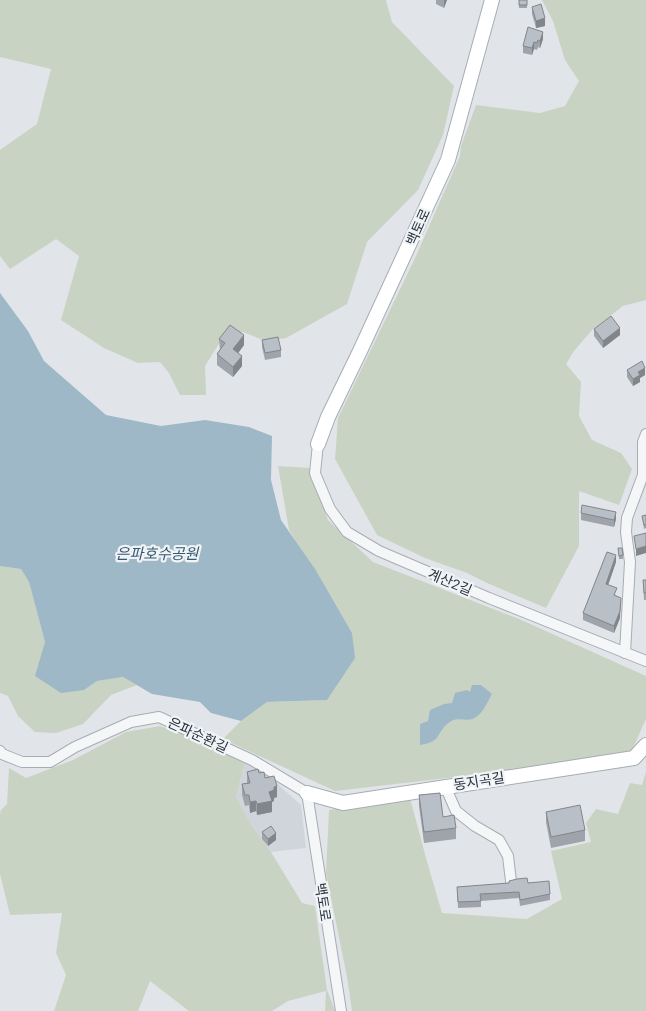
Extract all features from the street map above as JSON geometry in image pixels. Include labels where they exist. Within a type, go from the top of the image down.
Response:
[{"type":"street","name":"백토로","points":[[318,444],[328,417],[448,160],[492,0]]},
{"type":"street","points":[[625,652],[630,562],[626,518],[643,475],[643,442],[646,434]]},
{"type":"street","name":"계산2길","points":[[318,444],[315,473],[330,509],[347,532],[379,551],[489,598],[646,661]]},
{"type":"street","name":"은파순환길","points":[[0,751],[2,754],[22,762],[50,762],[75,747],[131,722],[159,717],[252,760],[307,793]]},
{"type":"street","name":"동지곡길","points":[[307,793],[343,803],[634,758],[646,745]]},
{"type":"street","points":[[445,786],[456,811],[475,826],[499,840],[508,856],[511,881]]},
{"type":"street","name":"백토로","points":[[307,793],[341,1011]]},
{"type":"shaded area","points":[[245,762],[272,779],[301,805],[306,848],[271,852],[252,826],[236,797]]},
{"type":"green space","points":[[0,0],[386,0],[392,22],[454,86],[443,135],[418,190],[367,242],[347,304],[286,338],[265,341],[243,332],[225,334],[205,366],[206,395],[180,395],[169,373],[160,362],[138,363],[104,348],[61,320],[79,256],[56,239],[10,269],[0,256],[0,150],[37,124],[51,69],[0,57]]},
{"type":"green space","points":[[542,0],[646,0],[646,300],[623,306],[592,330],[574,351],[566,364],[581,382],[579,416],[592,440],[621,453],[632,469],[619,505],[579,491],[579,546],[546,608],[467,573],[425,558],[377,535],[335,459],[338,418],[416,256],[460,156],[461,146],[476,105],[540,113],[565,106],[579,81],[565,60],[553,21]]},
{"type":"green space","points":[[278,466],[311,468],[328,520],[373,562],[519,619],[646,676],[646,719],[629,757],[335,791],[223,739],[241,721],[267,702],[327,700],[352,633],[289,530]]},
{"type":"green space","points":[[0,566],[21,569],[29,582],[45,642],[84,690],[97,681],[123,677],[137,685],[111,695],[83,724],[56,733],[35,732],[18,716],[8,696],[0,693]]},
{"type":"green space","points":[[160,726],[188,736],[245,762],[236,797],[252,826],[271,852],[302,903],[315,906],[327,990],[335,1011],[325,1011],[326,991],[288,1001],[272,1011],[189,1011],[150,981],[138,1011],[54,1011],[66,975],[56,953],[62,913],[10,915],[0,874],[0,814],[7,804],[9,768],[26,778],[73,760],[126,732]]},
{"type":"green space","points":[[646,772],[646,1011],[352,1011],[326,873],[329,810],[410,798],[442,913],[527,919],[562,899],[551,851],[591,842],[586,823],[596,809],[618,814],[630,783],[642,785]]},
{"type":"water","name":"은파호수공원","points":[[0,293],[28,331],[44,361],[106,415],[161,426],[205,420],[249,427],[272,436],[271,480],[281,520],[315,569],[352,633],[355,658],[327,700],[267,702],[241,721],[211,713],[200,702],[152,694],[123,677],[97,681],[84,690],[61,693],[35,676],[45,642],[29,582],[21,569],[0,566]]},
{"type":"water","points":[[472,685],[481,685],[492,694],[481,713],[473,719],[453,720],[445,726],[436,739],[427,744],[420,745],[420,724],[428,721],[430,710],[452,703],[455,693],[467,690],[470,692]]},
{"type":"building","points":[[519,0],[527,0],[527,5],[519,5]]},
{"type":"building","points":[[541,4],[545,18],[536,21],[532,7]]},
{"type":"building","points":[[528,27],[543,32],[540,41],[534,42],[532,48],[523,46]]},
{"type":"building","points":[[611,316],[620,328],[603,341],[594,329]]},
{"type":"building","points":[[230,325],[244,335],[233,349],[242,356],[233,367],[217,354],[225,343],[219,339]]},
{"type":"building","points":[[278,337],[281,350],[265,353],[262,340]]},
{"type":"building","points":[[642,361],[645,368],[638,372],[640,375],[633,379],[627,370]]},
{"type":"building","points":[[582,505],[616,512],[614,520],[581,513]]},
{"type":"building","points":[[646,515],[646,525],[644,525],[642,516]]},
{"type":"building","points":[[646,533],[646,546],[636,549],[634,536]]},
{"type":"building","points":[[618,548],[622,548],[623,555],[619,556]]},
{"type":"building","points":[[607,552],[616,555],[606,584],[617,588],[614,595],[621,598],[620,611],[614,626],[583,613]]},
{"type":"building","points":[[643,580],[646,580],[646,593],[644,593]]},
{"type":"building","points":[[258,769],[259,773],[264,772],[265,778],[274,776],[277,786],[269,792],[272,801],[257,804],[256,801],[250,802],[249,795],[245,795],[242,784],[250,783],[247,772]]},
{"type":"building","points":[[440,793],[443,817],[454,815],[456,828],[424,832],[419,795]]},
{"type":"building","points":[[580,805],[585,830],[551,837],[546,812]]},
{"type":"building","points":[[271,826],[276,833],[268,839],[262,832]]},
{"type":"building","points":[[527,878],[528,883],[549,881],[550,894],[520,900],[519,892],[480,894],[481,901],[458,902],[457,887],[509,883],[509,881]]}]
